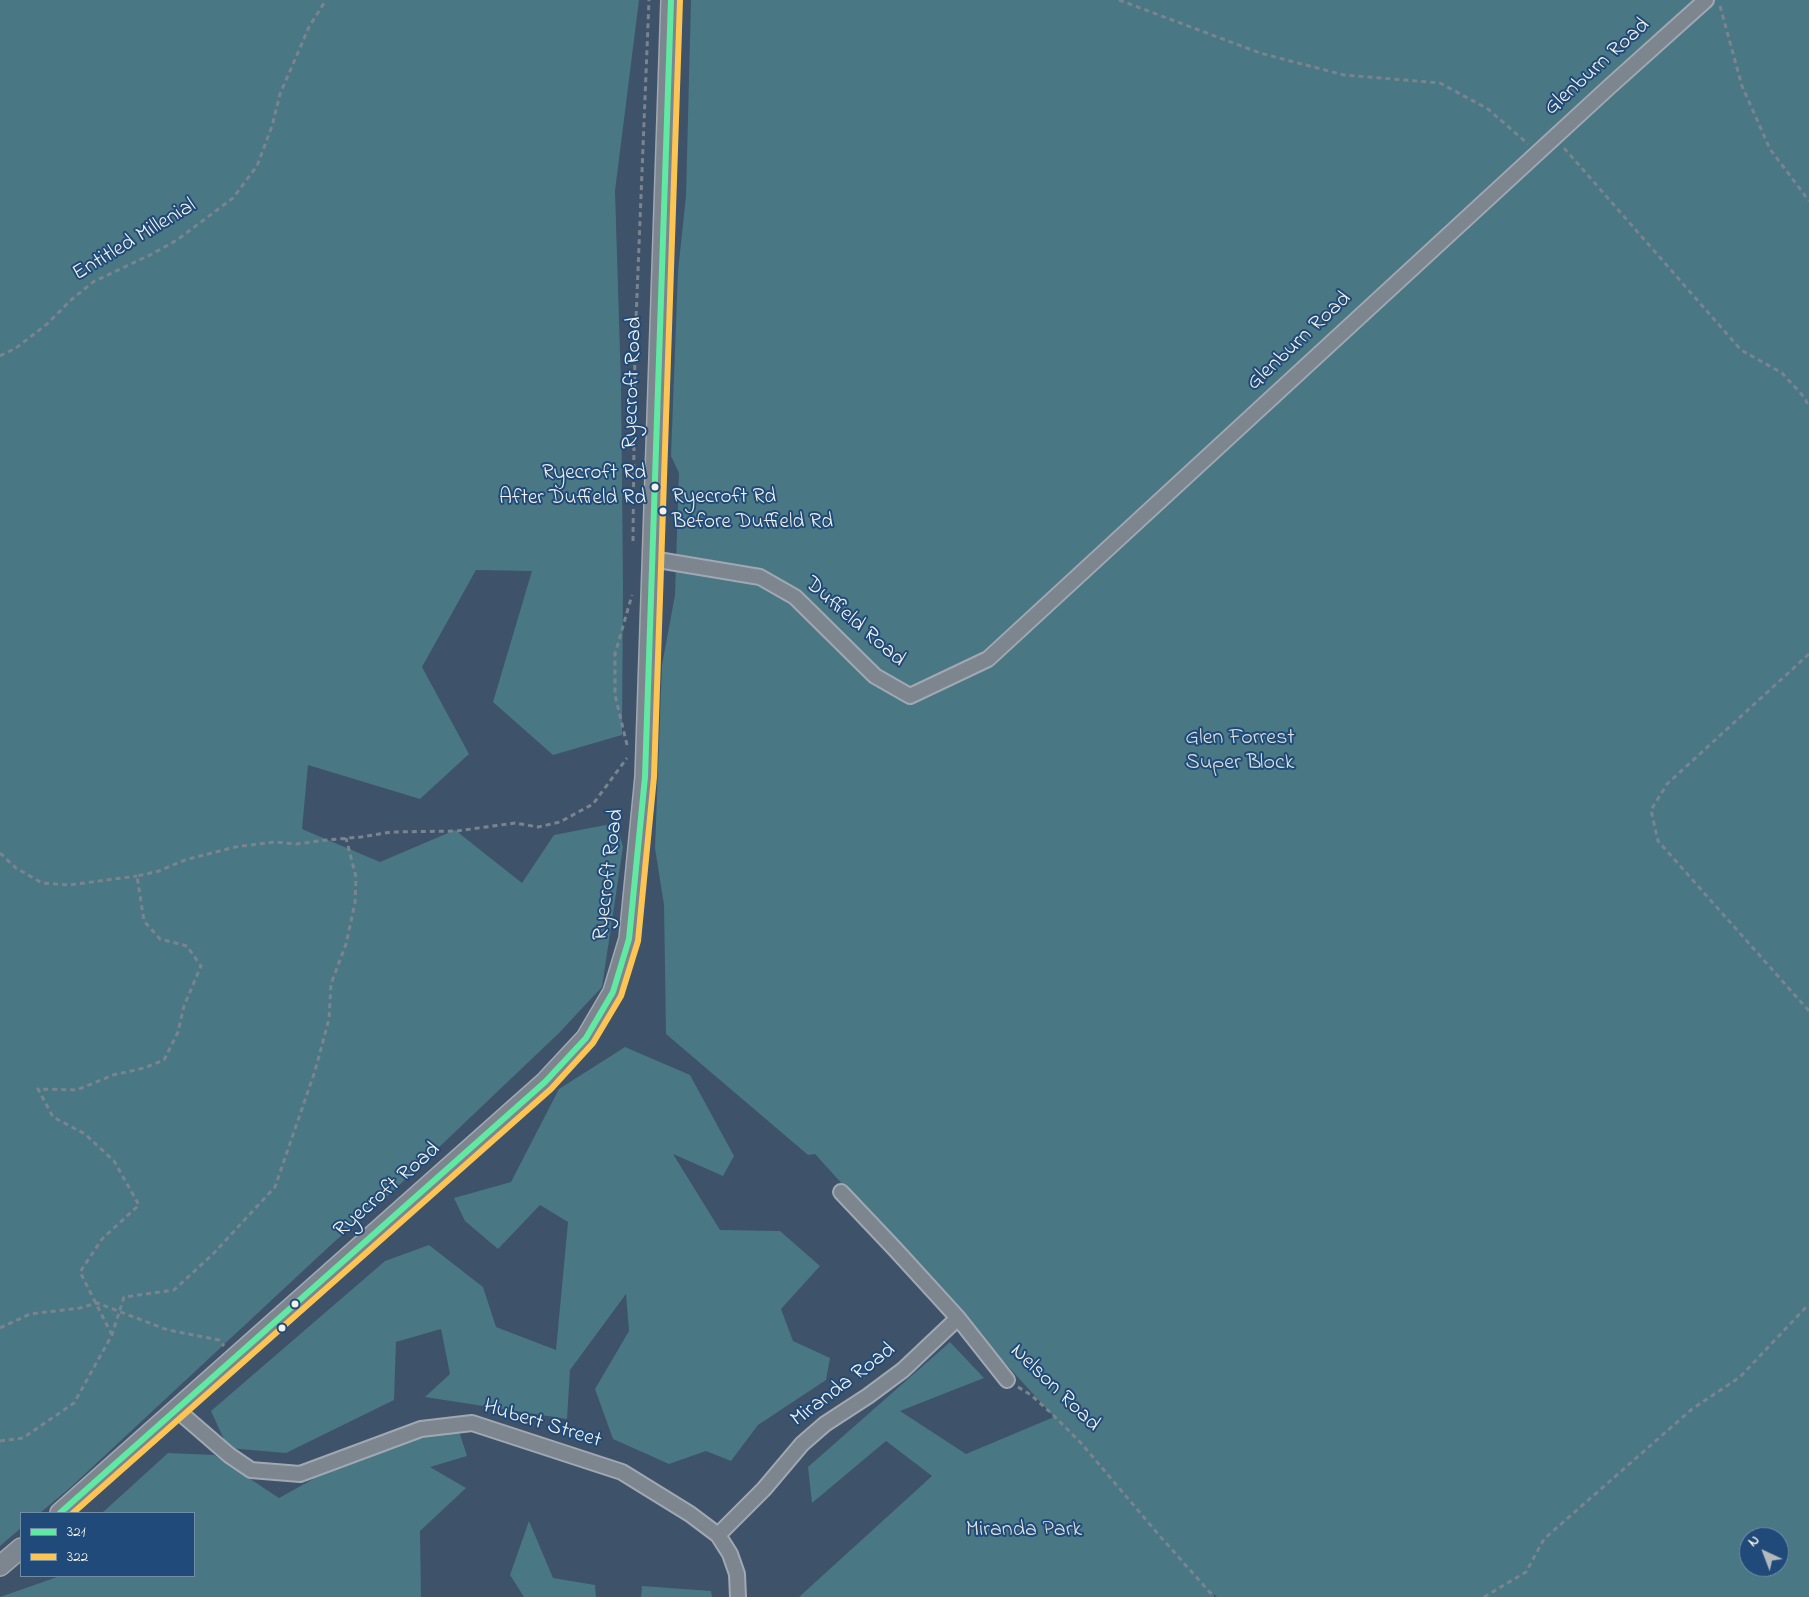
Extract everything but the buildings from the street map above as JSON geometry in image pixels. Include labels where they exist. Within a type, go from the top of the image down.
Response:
[{"type":"street","name":"Ryecroft Road","points":[[61,1512],[545,1082],[586,1038],[613,992],[629,939],[644,786],[671,0]]},
{"type":"street","name":"Glenburn Road","points":[[910,696],[988,659],[1554,137],[1706,0]]},
{"type":"street","name":"Duffield Road","points":[[652,559],[760,577],[795,597],[875,676],[910,696]]},
{"type":"street","name":"Nelson Road","points":[[841,1192],[958,1318],[1007,1380]]},
{"type":"street","name":"Miranda Road","points":[[718,1535],[764,1488],[802,1444],[825,1424],[903,1370],[958,1318]]},
{"type":"street","name":"Hubert Street","points":[[177,1410],[229,1455],[250,1470],[300,1474],[420,1429],[472,1423],[622,1472],[690,1514],[718,1535],[730,1554],[737,1574],[738,1597]]},
{"type":"street","points":[[0,1566],[20,1549]]},
{"type":"path","name":"Entitled Millenial","points":[[0,356],[16,348],[39,330],[93,282],[177,240],[233,198],[258,166],[272,126],[280,94],[310,27],[326,0]]},
{"type":"path","points":[[633,542],[635,344],[649,0]]},
{"type":"path","points":[[1119,0],[1260,53],[1344,75],[1440,83],[1488,109],[1538,152]]},
{"type":"path","points":[[1718,0],[1742,86],[1770,149],[1809,201]]},
{"type":"path","points":[[1554,137],[1741,350],[1782,373],[1805,398],[1809,408]]},
{"type":"path","points":[[628,746],[615,695],[616,654],[633,591],[651,587]]},
{"type":"path","points":[[1809,654],[1667,784],[1651,810],[1658,841],[1809,1011]]},
{"type":"path","points":[[0,853],[16,868],[42,883],[69,885],[137,876],[159,871],[185,860],[235,848],[274,842],[296,844],[391,832],[457,831],[515,823],[538,827],[560,822],[593,804],[630,754]]},
{"type":"path","points":[[0,1441],[23,1438],[74,1402],[112,1336],[124,1296],[174,1290],[212,1254],[275,1188],[315,1070],[329,1019],[331,984],[346,944],[356,903],[356,877],[346,838]]},
{"type":"path","points":[[112,1336],[80,1272],[102,1240],[139,1205],[114,1161],[85,1134],[53,1117],[38,1089],[77,1090],[113,1075],[144,1068],[164,1060],[178,1032],[184,1006],[201,966],[187,946],[160,939],[144,921],[137,876]]},
{"type":"path","points":[[0,1328],[30,1314],[80,1308],[97,1303],[168,1330],[219,1340],[236,1356]]},
{"type":"path","points":[[1484,1597],[1526,1572],[1544,1539],[1692,1409],[1740,1377],[1809,1304]]},
{"type":"path","name":"Nelson Road","points":[[1007,1380],[1031,1395],[1081,1443],[1214,1597]]},
{"type":"green space","points":[[0,0],[639,0],[615,191],[621,384],[622,735],[553,755],[493,702],[532,571],[476,570],[422,667],[469,754],[420,799],[308,765],[302,829],[380,862],[455,830],[522,883],[554,835],[616,823],[623,847],[602,987],[559,1033],[393,1191],[334,1242],[71,1487],[41,1512],[20,1512],[20,1529],[0,1546]]},
{"type":"green space","name":"Glen Forrest Super Block","points":[[691,0],[1809,0],[1809,1597],[1217,1597],[1214,1594],[1214,1597],[799,1597],[932,1476],[886,1441],[812,1503],[808,1467],[950,1342],[984,1378],[900,1411],[966,1454],[1054,1417],[815,1154],[808,1155],[666,1034],[664,905],[655,848],[662,665],[675,595],[679,473],[671,456],[678,271],[686,196]]},
{"type":"green space","points":[[625,1047],[690,1075],[734,1156],[723,1176],[673,1154],[720,1230],[780,1231],[820,1266],[781,1309],[793,1341],[830,1358],[826,1380],[758,1425],[731,1461],[706,1451],[669,1464],[613,1439],[595,1389],[629,1331],[626,1294],[570,1370],[567,1419],[425,1397],[450,1374],[441,1329],[396,1342],[394,1400],[286,1453],[228,1448],[211,1411],[385,1261],[429,1245],[483,1287],[496,1327],[556,1350],[568,1222],[540,1205],[498,1249],[465,1221],[454,1198],[511,1182],[559,1089]]},
{"type":"green space","points":[[457,1425],[467,1456],[430,1467],[466,1488],[420,1531],[421,1597],[0,1597],[57,1577],[195,1577],[195,1512],[103,1512],[168,1453],[214,1455],[279,1498],[351,1458]]},
{"type":"green space","points":[[529,1521],[553,1578],[595,1585],[596,1597],[524,1597],[510,1575]]},
{"type":"green space","points":[[642,1586],[711,1591],[712,1597],[641,1597]]},
{"type":"transit line","name":"321","points":[[61,1512],[545,1082],[586,1038],[613,992],[629,939],[645,777],[671,0]]},
{"type":"transit line","name":"322","points":[[74,1512],[551,1089],[593,1043],[621,996],[638,941],[654,777],[680,0]]},
{"type":"place","name":"Ryecroft Rd After Duffield Rd","points":[[655,487]]},
{"type":"place","name":"Ryecroft Rd Before Duffield Rd","points":[[663,511]]},
{"type":"park label","name":"Miranda Park","points":[[1024,1531]]}]
